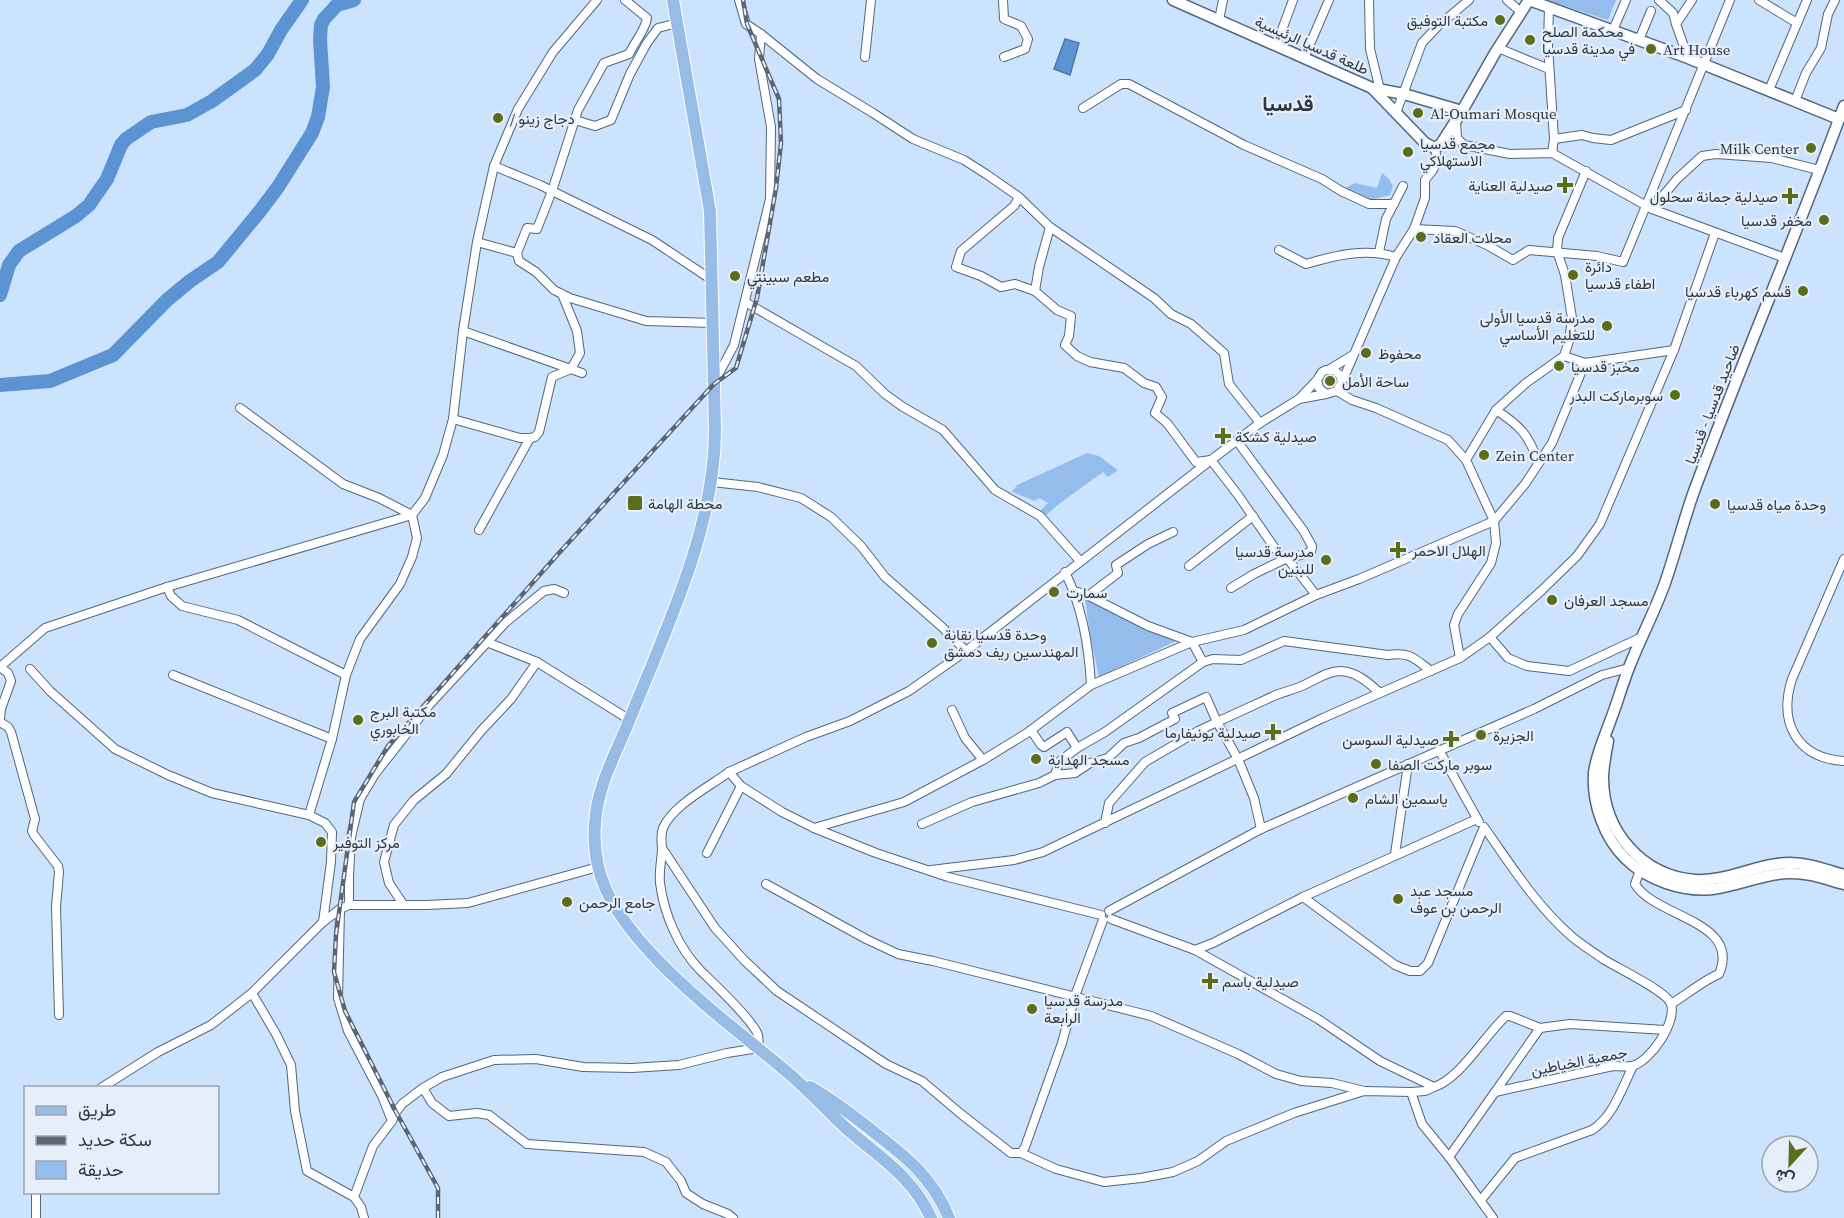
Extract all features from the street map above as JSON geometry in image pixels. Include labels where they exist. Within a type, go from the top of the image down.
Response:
[{"type":"main road","points":[[673,0],[710,211],[715,448],[712,482],[704,519],[677,599],[630,720],[605,775],[598,799],[595,824],[598,867],[619,913],[649,952],[669,973],[793,1077],[846,1128],[903,1175],[917,1192],[931,1218]]},
{"type":"main road","name":"طلعة قدسيا الرئيسية","points":[[1173,0],[1376,89],[1404,94],[1462,111]]},
{"type":"main road","points":[[1435,148],[1441,144],[1456,121],[1529,0],[1704,64],[1841,120]]},
{"type":"main road","name":"طلعة قدسيا الرئيسية","points":[[1376,89],[1425,143],[1435,148]]},
{"type":"main road","name":"ضاحيد قدسيا - قدسيا","points":[[1613,714],[1629,668],[1659,599],[1692,496],[1819,170],[1841,120],[1844,106]]},
{"type":"main road","points":[[1613,714],[1598,754],[1594,774],[1599,816],[1610,838],[1625,859],[1656,879],[1676,886],[1695,889],[1712,889],[1769,875],[1788,873],[1807,873],[1844,884]]},
{"type":"main road","points":[[1613,714],[1602,776],[1604,794],[1609,814],[1618,832],[1631,850],[1644,861],[1659,871],[1696,880],[1713,880],[1789,863],[1807,865],[1844,875]]},
{"type":"main road","points":[[793,1077],[841,1106],[909,1159],[936,1192],[949,1218]]},
{"type":"street","points":[[58,1015],[56,907],[58,866],[32,831],[35,819],[11,732],[0,720],[1,709],[11,681],[8,673],[0,667],[45,628],[167,587],[412,515],[425,498],[443,455],[453,419],[477,242],[494,166],[518,109],[553,52],[597,0]]},
{"type":"street","points":[[625,0],[647,18],[646,26],[637,37],[629,54],[604,63],[578,110],[552,191],[537,229],[527,228],[517,253],[519,261],[536,272],[554,290],[570,298],[646,321],[713,323]]},
{"type":"street","points":[[739,0],[746,24],[816,79],[913,140],[964,160],[1019,197],[1050,227],[1154,298],[1171,314],[1191,324],[1224,353],[1229,384],[1260,423]]},
{"type":"street","points":[[865,57],[871,0]]},
{"type":"street","points":[[1003,0],[1004,20],[1021,26],[1028,39],[1025,49],[1004,57]]},
{"type":"street","points":[[1219,21],[1223,0]]},
{"type":"street","points":[[1276,45],[1293,0]]},
{"type":"street","points":[[1304,58],[1329,0]]},
{"type":"street","points":[[1369,0],[1371,49],[1376,89]]},
{"type":"street","points":[[1396,113],[1422,43],[1469,0]]},
{"type":"street","points":[[1507,0],[1521,12]]},
{"type":"street","points":[[1613,30],[1626,0]]},
{"type":"street","points":[[1659,0],[1672,13],[1688,58]]},
{"type":"street","points":[[1676,24],[1692,0]]},
{"type":"street","points":[[1414,229],[1455,231],[1487,244],[1513,260],[1528,250],[1597,256],[1623,262],[1648,207],[1730,0]]},
{"type":"street","points":[[1759,0],[1772,4],[1797,23]]},
{"type":"street","points":[[1768,90],[1807,0]]},
{"type":"street","points":[[1795,101],[1806,73],[1821,48],[1828,14],[1835,0]]},
{"type":"street","points":[[1549,7],[1549,69],[1554,139],[1552,153]]},
{"type":"street","points":[[1639,40],[1651,11]]},
{"type":"street","points":[[575,120],[595,126],[611,120],[630,74],[658,28],[677,22]]},
{"type":"street","points":[[714,384],[734,345],[770,199],[771,127],[759,59],[761,34]]},
{"type":"street","points":[[1498,48],[1549,69]]},
{"type":"street","points":[[1083,108],[1121,84],[1129,84],[1244,145],[1322,179],[1369,204],[1394,204]]},
{"type":"street","points":[[1554,139],[1582,135],[1611,140],[1686,110]]},
{"type":"street","points":[[1456,121],[1457,138],[1464,145],[1510,154],[1552,153],[1648,207],[1785,258]]},
{"type":"street","points":[[1338,391],[1396,257],[1414,229],[1425,198],[1425,180],[1437,161],[1435,148]]},
{"type":"street","points":[[1648,207],[1702,156],[1716,154],[1773,158],[1819,170]]},
{"type":"street","points":[[494,166],[552,191],[652,240],[712,280]]},
{"type":"street","points":[[1466,460],[1496,410],[1526,383],[1564,356],[1569,341],[1572,318],[1565,275],[1557,251],[1558,238],[1586,171]]},
{"type":"street","points":[[1379,252],[1386,219],[1403,186]]},
{"type":"street","points":[[1019,197],[1014,206],[961,251],[956,267],[981,276],[1001,287],[1015,284],[1035,291],[1057,310],[1071,316],[1069,336],[1065,345],[1077,356],[1090,362],[1124,368],[1144,383],[1156,387],[1161,396],[1155,413],[1167,423],[1196,462],[1211,460]]},
{"type":"street","points":[[1035,291],[1050,227]]},
{"type":"street","points":[[929,870],[1023,858],[1043,852],[1323,718],[1460,658],[1490,637],[1577,556],[1600,524],[1674,350],[1715,233]]},
{"type":"street","points":[[477,242],[517,253]]},
{"type":"street","points":[[1279,250],[1306,264],[1335,255],[1379,252],[1396,257]]},
{"type":"street","points":[[453,419],[520,438],[535,437],[552,377],[572,369],[580,353],[577,331],[562,294]]},
{"type":"street","points":[[745,302],[856,366],[885,394],[943,430],[995,490],[1040,516],[1080,561]]},
{"type":"street","points":[[463,332],[582,373]]},
{"type":"street","points":[[1564,356],[1585,363],[1674,350]]},
{"type":"street","points":[[354,1197],[373,1146],[402,1104],[442,1077],[494,1060],[536,1059],[583,1066],[632,1068],[679,1065],[759,1048],[758,1034],[751,1022],[697,967],[672,927],[660,881],[663,829],[673,814],[729,772],[806,737],[850,721],[909,691],[966,651],[1260,423],[1299,399],[1322,372],[1353,355]]},
{"type":"street","points":[[814,828],[904,802],[983,760],[1031,730],[1091,685],[1192,642],[1244,630],[1316,595],[1494,521],[1525,484],[1552,443],[1585,363]]},
{"type":"street","points":[[1330,369],[1340,375],[1342,382]]},
{"type":"street","points":[[1317,380],[1319,388],[1326,394]]},
{"type":"street","points":[[1299,399],[1338,391],[1352,400],[1376,408],[1448,440],[1466,460],[1494,521],[1496,543],[1491,563],[1458,614],[1454,625],[1460,658]]},
{"type":"street","points":[[240,408],[343,484],[379,498],[412,515]]},
{"type":"street","points":[[1496,410],[1517,424],[1531,443],[1539,463]]},
{"type":"street","points":[[479,530],[530,438]]},
{"type":"street","points":[[1231,588],[1254,574],[1311,552],[1312,546],[1303,530],[1237,441]]},
{"type":"street","points":[[1211,460],[1286,560],[1316,595]]},
{"type":"street","points":[[712,482],[758,487],[801,498],[831,517],[861,546],[885,577],[966,651]]},
{"type":"street","points":[[309,814],[332,739],[346,675],[360,639],[399,584],[412,558],[417,538],[412,515]]},
{"type":"street","points":[[1189,566],[1253,516]]},
{"type":"street","points":[[1088,596],[1118,573],[1116,565],[1148,544],[1173,532]]},
{"type":"street","points":[[1844,559],[1786,696],[1786,713],[1791,729],[1801,743],[1814,754],[1830,760],[1844,761]]},
{"type":"street","points":[[1065,572],[1074,591],[1089,659],[1091,685]]},
{"type":"street","points":[[167,587],[171,596],[182,606],[238,620],[346,675]]},
{"type":"street","points":[[349,905],[351,837],[360,799],[389,755],[430,704],[489,643],[505,623],[544,591],[554,589],[564,592]]},
{"type":"street","points":[[1074,591],[1148,626],[1192,642],[1203,662]]},
{"type":"street","points":[[1490,637],[1508,658],[1527,666],[1569,670],[1642,637]]},
{"type":"street","points":[[1055,775],[1059,762],[1077,748],[1105,732],[1203,662],[1213,659],[1241,660],[1284,641],[1388,655],[1401,653],[1410,655],[1431,671]]},
{"type":"street","points":[[489,643],[537,662],[630,720]]},
{"type":"street","points":[[403,904],[390,883],[384,862],[394,825],[414,800],[446,774],[511,699],[537,662]]},
{"type":"street","points":[[1021,1153],[1062,1043],[1075,996],[1106,916],[1261,829],[1534,709],[1602,675],[1629,668]]},
{"type":"street","points":[[30,669],[50,691],[115,749],[168,775],[212,792],[309,814],[325,823],[332,832],[331,862],[323,922]]},
{"type":"street","points":[[1105,823],[1109,803],[1145,762],[1240,710],[1248,709],[1277,694],[1304,686],[1330,673],[1342,671],[1364,678],[1380,693]]},
{"type":"street","points":[[173,675],[332,739]]},
{"type":"street","points":[[922,824],[972,802],[1039,783],[1055,775],[1075,773],[1090,763],[1108,758],[1124,743],[1140,738],[1175,718],[1172,713],[1206,697],[1238,759],[1254,798],[1261,829]]},
{"type":"street","points":[[952,710],[965,738],[983,760]]},
{"type":"street","points":[[1031,730],[1044,747],[1067,732],[1077,748]]},
{"type":"street","points":[[1439,750],[1477,819],[1537,900],[1570,935],[1604,959],[1663,993],[1671,1004],[1700,987],[1709,978],[1719,974],[1723,966],[1723,952],[1717,940],[1702,927],[1649,899],[1638,890],[1635,884],[1640,870]]},
{"type":"street","points":[[1395,854],[1408,764]]},
{"type":"street","points":[[729,772],[741,786],[782,812],[814,828],[876,853],[948,877],[1106,916],[1195,950],[1318,1019],[1380,1061],[1434,1087]]},
{"type":"street","points":[[706,853],[741,786]]},
{"type":"street","points":[[1195,950],[1395,854],[1477,819]]},
{"type":"street","points":[[1303,897],[1395,965],[1410,971],[1420,971],[1428,963],[1484,827]]},
{"type":"street","points":[[662,848],[715,928],[777,991],[886,1064],[922,1081],[1004,1149],[1011,1153],[1021,1153],[1056,1169],[1104,1182],[1173,1172],[1198,1161],[1226,1141],[1294,1113],[1364,1091]]},
{"type":"street","points":[[104,1086],[158,1052],[211,1025],[252,993],[323,922],[349,905],[468,903],[598,867]]},
{"type":"street","points":[[766,884],[898,954],[1151,1016],[1238,1054],[1276,1074],[1301,1081],[1332,1083],[1364,1091],[1425,1091],[1443,1084],[1506,1016],[1540,1028],[1570,1024],[1665,1030]]},
{"type":"street","points":[[340,909],[338,998],[348,1030],[382,1096],[392,1121]]},
{"type":"street","points":[[252,993],[291,1065],[295,1111],[307,1171],[354,1197],[361,1207],[364,1218]]},
{"type":"street","name":"جمعية الخياطين","points":[[1495,1092],[1613,1066],[1633,1066],[1647,1058],[1659,1045],[1671,1015],[1671,1004]]},
{"type":"street","name":"جمعية الخياطين","points":[[1495,1092],[1540,1028]]},
{"type":"street","points":[[1481,1200],[1515,1158],[1600,1125],[1608,1115],[1633,1066]]},
{"type":"street","points":[[423,1088],[432,1103],[448,1116],[477,1113],[489,1115],[527,1144],[644,1152],[666,1162],[681,1181],[686,1193],[733,1218]]},
{"type":"street","points":[[1411,1092],[1422,1124],[1493,1218]]},
{"type":"street","points":[[1449,1157],[1495,1092]]},
{"type":"street","points":[[36,1194],[36,1218]]},
{"type":"green space","points":[[1546,0],[1616,0],[1608,20]]},
{"type":"green space","points":[[1382,173],[1393,186],[1390,195],[1361,199],[1345,188],[1355,183],[1377,188]]},
{"type":"green space","points":[[1087,453],[1099,456],[1118,470],[1108,477],[1103,472],[1045,516],[1040,511],[1048,503],[1039,498],[1035,501],[1012,492],[1017,485]]},
{"type":"green space","points":[[1085,598],[1176,641],[1099,677]]},
{"type":"shaded area","points":[[1065,39],[1079,43],[1070,75],[1054,69]]},
{"type":"waterway","points":[[0,295],[9,265],[19,251],[76,216],[89,205],[107,179],[121,145],[126,139],[151,122],[187,115],[212,101],[255,70],[268,54],[302,0]]},
{"type":"waterway","points":[[0,385],[50,381],[113,355],[167,300],[218,262],[278,187],[312,133],[318,117],[323,87],[321,25],[337,5],[354,0]]},
{"type":"railway","points":[[438,1218],[438,1188],[396,1112],[345,1011],[334,972],[336,935],[354,802],[388,746],[559,553],[714,384],[736,368],[757,298],[776,188],[781,143],[779,99],[747,24],[743,0]]},
{"type":"place","name":"مكتبة التوفيق","points":[[1500,20]]},
{"type":"place","name":"محكمة الصلح في مدينة قدسيا","points":[[1530,40]]},
{"type":"place","name":"Art House","points":[[1651,49]]},
{"type":"place","name":"Al-Oumari Mosque","points":[[1418,113]]},
{"type":"place","name":"/ دجاج زينو","points":[[498,118]]},
{"type":"place","name":"Milk Center","points":[[1811,148]]},
{"type":"place","name":"مجمع قدسيا الاستهلاكي","points":[[1408,152]]},
{"type":"place","name":"صيدلية العناية","points":[[1565,185]]},
{"type":"place","name":"صيدلية جمانة سحلول","points":[[1790,196]]},
{"type":"place","name":"مخفر قدسيا","points":[[1824,220]]},
{"type":"place","name":"محلات العقاد","points":[[1421,237]]},
{"type":"place","name":"دائرة اطفاء قدسيا","points":[[1573,275]]},
{"type":"place","name":"مطعم سبينتي","points":[[735,276]]},
{"type":"place","name":"قسم كهرباء قدسيا","points":[[1803,291]]},
{"type":"place","name":"مدرسة قدسيا الأولى للتعليم الأساسي","points":[[1607,326]]},
{"type":"place","name":"محفوظ","points":[[1366,353]]},
{"type":"place","name":"مخبز قدسيا","points":[[1559,366]]},
{"type":"place","name":"ساحة الأمل","points":[[1330,381]]},
{"type":"place","name":"سوبرماركت البدر","points":[[1675,395]]},
{"type":"place","name":"صيدلية كشكة","points":[[1223,436]]},
{"type":"place","name":"Zein Center","points":[[1484,455]]},
{"type":"place","name":"محطة الهامة","points":[[635,503]]},
{"type":"place","name":"وحدة مياه قدسيا","points":[[1715,504]]},
{"type":"place","name":"الهلال الاحمر","points":[[1398,550]]},
{"type":"place","name":"مدرسة قدسيا للبنين","points":[[1326,560]]},
{"type":"place","name":"سمارت","points":[[1054,592]]},
{"type":"place","name":"مسجد العرفان","points":[[1552,600]]},
{"type":"place","name":"وحدة قدسيا نقابة المهندسين ريف دمشق","points":[[932,643]]},
{"type":"place","name":"مكتبة البرج الخابوري","points":[[358,720]]},
{"type":"place","name":"صيدلية يونيفارما","points":[[1273,732]]},
{"type":"place","name":"الجزيرة","points":[[1481,735]]},
{"type":"place","name":"صيدلية السوسن","points":[[1451,739]]},
{"type":"place","name":"مسجد الهداية","points":[[1036,759]]},
{"type":"place","name":"سوبر ماركت الصفا","points":[[1376,764]]},
{"type":"place","name":"ياسمين الشام","points":[[1353,798]]},
{"type":"place","name":"مركز التوفير","points":[[321,842]]},
{"type":"place","name":"مسجد عبد الرحمن بن عوف","points":[[1398,899]]},
{"type":"place","name":"جامع الرحمن","points":[[567,902]]},
{"type":"place","name":"صيدلية باسم","points":[[1210,981]]},
{"type":"place","name":"مدرسة قدسيا الرابعة","points":[[1032,1009]]},
{"type":"district","name":"قدسيا","points":[[1288,103]]}]
